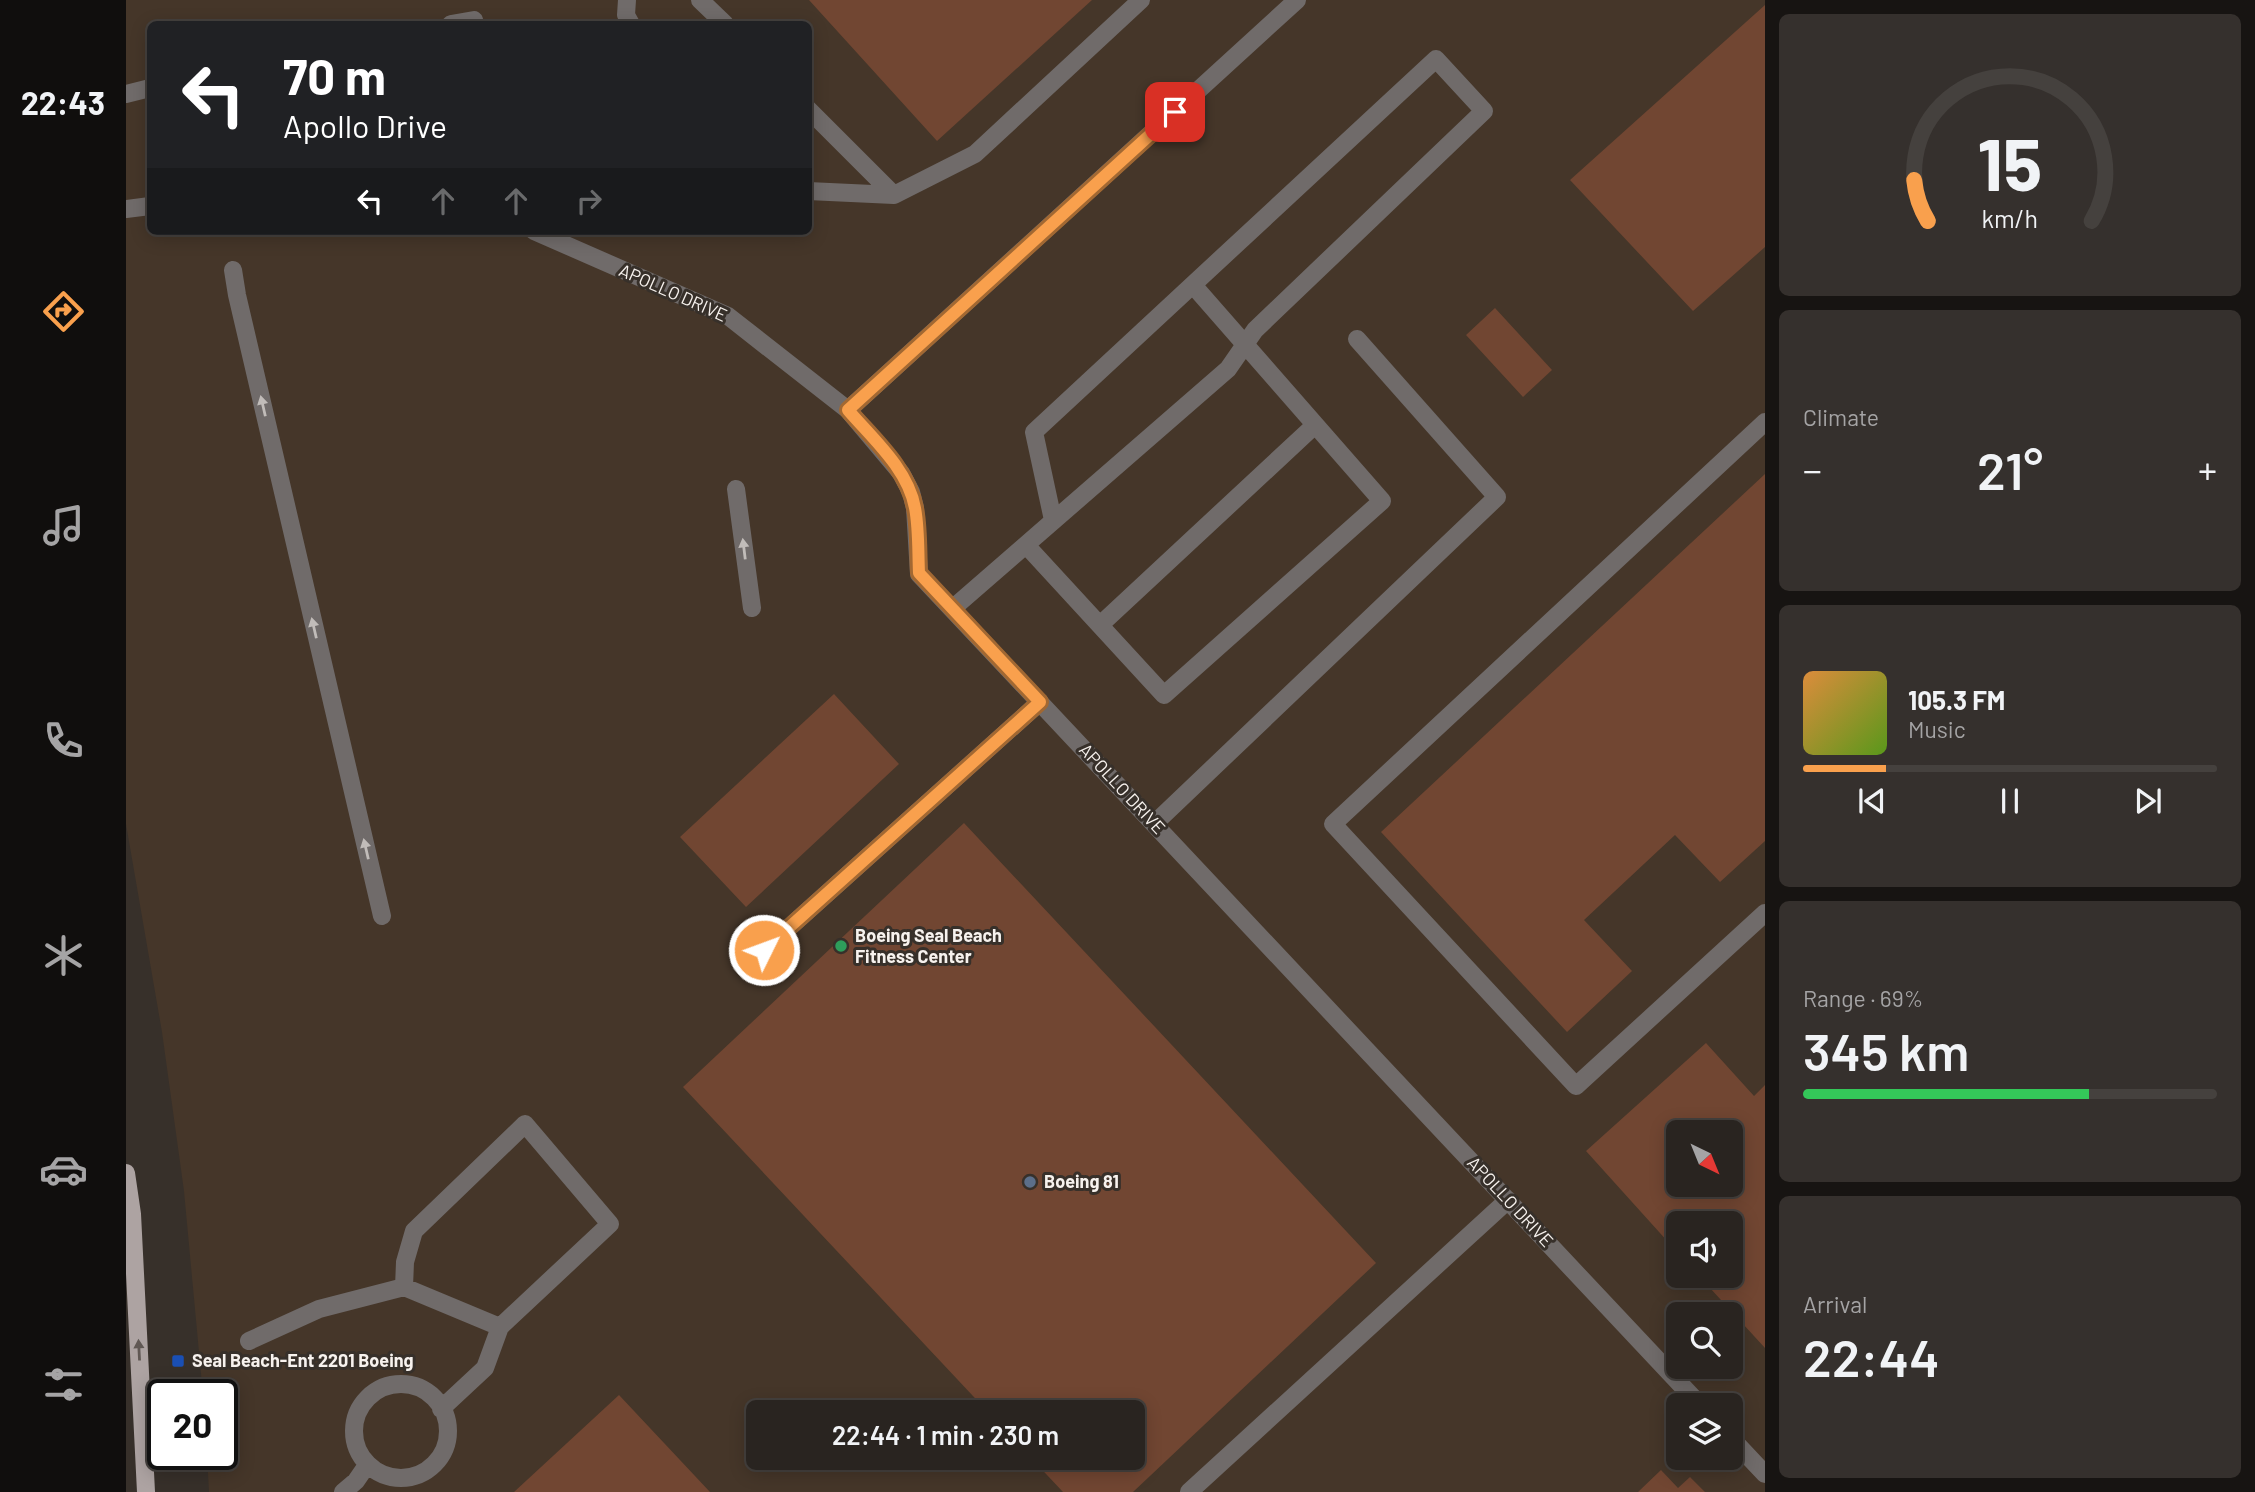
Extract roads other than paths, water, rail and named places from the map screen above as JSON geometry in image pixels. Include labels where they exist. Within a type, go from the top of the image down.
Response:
[{"type":"main road","points":[[126,1173],[132,1214],[146,1492]]},
{"type":"lane","points":[[627,0],[626,15],[629,21]]},
{"type":"lane","points":[[700,0],[721,21]]},
{"type":"lane","points":[[812,191],[894,195],[975,154],[1141,0]]},
{"type":"lane","points":[[848,410],[1297,0]]},
{"type":"lane","points":[[952,608],[1026,545],[1228,369],[1255,330],[1484,111],[1436,59],[1034,432],[1054,520]]},
{"type":"lane","points":[[126,93],[147,89]]},
{"type":"lane","points":[[812,113],[894,195]]},
{"type":"lane","points":[[126,209],[147,206]]},
{"type":"lane","name":"APOLLO DRIVE","points":[[543,235],[729,316],[848,410],[901,473],[915,508],[919,573],[1689,1393]]},
{"type":"lane","points":[[233,270],[382,916]]},
{"type":"lane","points":[[1026,545],[1164,695],[1382,501],[1193,285]]},
{"type":"lane","points":[[1154,823],[1497,497],[1357,339]]},
{"type":"lane","points":[[1765,422],[1333,824],[1576,1086],[1765,912]]},
{"type":"lane","points":[[1100,625],[1315,425]]},
{"type":"lane","points":[[736,489],[752,608]]},
{"type":"lane","points":[[764,950],[1040,702]]},
{"type":"lane","points":[[404,1287],[405,1262],[414,1231],[525,1124],[610,1224],[500,1326],[485,1368],[442,1409]]},
{"type":"lane","points":[[1188,1492],[1508,1200]]},
{"type":"lane","points":[[250,1341],[319,1309],[404,1287],[500,1326]]},
{"type":"lane","points":[[386,1387],[416,1387],[428,1393],[446,1417],[446,1447],[438,1460],[426,1471],[412,1477],[396,1478],[380,1474],[367,1465],[358,1451],[354,1435],[362,1405],[373,1394],[386,1387]]},
{"type":"lane","points":[[1743,1451],[1765,1474]]},
{"type":"lane","points":[[343,1492],[356,1481],[367,1465]]},
{"type":"place","name":"Boeing Seal Beach Fitness Center","points":[[841,946]]},
{"type":"place","name":"Boeing 81","points":[[1030,1182]]},
{"type":"place","name":"Seal Beach-Ent 2201 Boeing","points":[[178,1361]]}]
